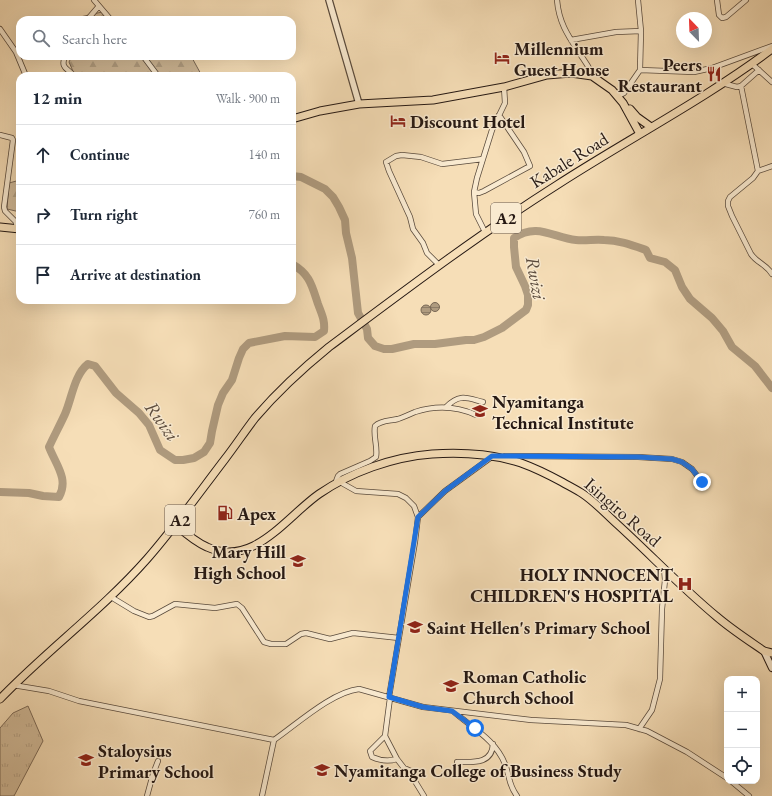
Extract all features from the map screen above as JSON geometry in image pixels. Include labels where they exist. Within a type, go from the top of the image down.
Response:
[{"type":"main road","name":"Kabale Road","points":[[176,526],[255,419],[277,394],[307,365],[348,332],[485,232],[558,184],[752,64],[772,49]]},
{"type":"main road","points":[[296,118],[320,110],[359,104],[433,100],[504,87],[550,71],[571,70],[593,74],[616,90],[640,134]]},
{"type":"main road","points":[[619,96],[634,114],[645,124],[651,127]]},
{"type":"main road","points":[[628,141],[633,131],[632,119]]},
{"type":"main road","points":[[0,227],[16,229]]},
{"type":"main road","name":"Isingiro Road","points":[[176,526],[196,542],[206,547],[225,552],[238,552],[265,539],[299,510],[338,483],[383,464],[407,457],[432,454],[464,453],[492,456],[521,463],[584,494],[715,616],[764,651],[772,653]]},
{"type":"main road","name":"A2","points":[[2,694],[111,597],[176,526]]},
{"type":"main road","points":[[764,651],[772,668]]},
{"type":"street","points":[[94,0],[108,16]]},
{"type":"street","points":[[329,0],[359,104]]},
{"type":"street","points":[[557,0],[560,20],[592,74]]},
{"type":"street","points":[[619,96],[627,89],[640,70],[641,31],[638,0]]},
{"type":"street","points":[[717,0],[719,15],[722,18],[726,17],[746,0]]},
{"type":"street","points":[[90,16],[99,6]]},
{"type":"street","points":[[0,29],[16,52]]},
{"type":"street","points":[[571,40],[616,32],[641,31]]},
{"type":"street","points":[[640,70],[694,72],[728,62],[772,46]]},
{"type":"street","points":[[19,60],[24,72]]},
{"type":"street","points":[[64,60],[64,67],[70,72]]},
{"type":"street","points":[[146,60],[155,72]]},
{"type":"street","points":[[752,64],[772,82]]},
{"type":"street","points":[[722,83],[737,87],[741,86],[758,70]]},
{"type":"street","points":[[741,86],[758,171]]},
{"type":"street","points":[[485,232],[476,214],[474,192],[492,130],[505,103],[504,87]]},
{"type":"street","points":[[474,192],[478,193],[484,191],[530,166],[524,152],[499,115]]},
{"type":"street","points":[[0,135],[12,138],[13,140],[4,207],[5,211],[16,222]]},
{"type":"street","points":[[439,265],[427,253],[423,243],[413,229],[410,216],[386,162],[402,154],[421,157],[442,164],[483,159]]},
{"type":"street","points":[[772,166],[758,171],[730,197],[728,206],[751,254],[767,267],[772,274]]},
{"type":"street","points":[[446,407],[456,398],[463,397],[483,402]]},
{"type":"street","points":[[424,796],[410,770],[404,768],[397,759],[385,736],[389,698],[418,517],[414,506],[402,495],[356,491],[338,483],[338,476],[376,457],[377,452],[374,430],[377,424],[398,419],[433,407],[466,410],[476,415]]},
{"type":"street","points":[[418,517],[445,491],[492,456],[638,457],[672,459],[682,462],[692,469],[702,482]]},
{"type":"street","points":[[639,729],[652,710],[660,679],[662,609],[665,580],[664,567]]},
{"type":"street","points":[[111,597],[134,611],[149,617],[154,616],[175,604],[215,608],[237,604],[242,608],[264,642],[271,644],[286,644],[301,634],[306,633],[330,639],[353,634],[399,638]]},
{"type":"street","points":[[13,685],[49,691],[79,701],[274,740]]},
{"type":"street","points":[[262,796],[274,740],[329,701],[350,690],[359,689],[423,707],[452,711],[532,720],[626,725],[647,731],[687,752],[724,776]]},
{"type":"street","points":[[452,711],[484,734],[493,744],[505,764],[511,788],[518,796]]},
{"type":"street","points":[[385,736],[370,751],[372,758],[386,761],[397,759]]},
{"type":"street","points":[[457,762],[480,762],[486,760],[490,755],[493,744]]},
{"type":"street","points":[[147,796],[158,761]]},
{"type":"street","points":[[735,784],[749,796]]},
{"type":"green space","points":[[102,12],[104,16],[84,16]]},
{"type":"green space","points":[[70,60],[193,60],[200,72],[73,72],[69,62]]},
{"type":"green space","points":[[16,181],[16,211],[7,209],[9,183]]},
{"type":"green space","points":[[28,706],[43,741],[14,796],[0,796],[0,728],[13,713]]},
{"type":"shaded area","points":[[433,303],[437,303],[439,307],[437,311],[433,311],[431,309],[431,305]]},
{"type":"shaded area","points":[[426,305],[431,310],[426,315],[421,310]]},
{"type":"waterway","name":"Rwizi","points":[[296,176],[301,177],[325,189],[333,197],[339,207],[345,220],[346,233],[352,258],[358,313],[367,329],[368,338],[375,346],[384,349],[392,349],[414,344],[435,344],[474,340],[502,328],[526,310],[528,305],[528,295],[516,267],[514,238],[522,233],[538,231],[568,239],[610,240],[620,242],[646,250],[650,258],[665,262],[675,270],[682,287],[690,299],[712,318],[723,331],[732,347],[755,366],[772,388]]},
{"type":"waterway","name":"Rwizi","points":[[0,492],[29,493],[59,497],[63,484],[62,478],[49,447],[65,414],[76,380],[88,364],[95,366],[116,393],[139,413],[149,425],[160,450],[175,460],[194,458],[204,452],[210,443],[218,405],[223,393],[232,380],[243,349],[249,343],[285,336],[315,337],[324,331],[323,318],[310,281],[307,276],[296,267]]},
{"type":"place","name":"Millennium Guest House","points":[[502,58]]},
{"type":"place","name":"Peers Restaurant","points":[[714,74]]},
{"type":"place","name":"Discount Hotel","points":[[398,121]]},
{"type":"place","name":"Nyamitanga Technical Institute","points":[[480,411]]},
{"type":"place","name":"Apex","points":[[225,513]]},
{"type":"place","name":"Mary Hill High School","points":[[298,561]]},
{"type":"place","name":"HOLY INNOCENT CHILDREN'S HOSPITAL","points":[[685,584]]},
{"type":"place","name":"Saint Hellen's Primary School","points":[[415,627]]},
{"type":"place","name":"Roman Catholic Church School","points":[[451,686]]},
{"type":"place","name":"Staloysius Primary School","points":[[86,760]]},
{"type":"place","name":"Nyamitanga College of Business Study","points":[[322,770]]},
{"type":"route","points":[[475,728],[452,711],[423,707],[389,697],[418,517],[445,491],[485,463],[492,456],[638,457],[672,459],[682,462],[692,469],[702,482]]}]
